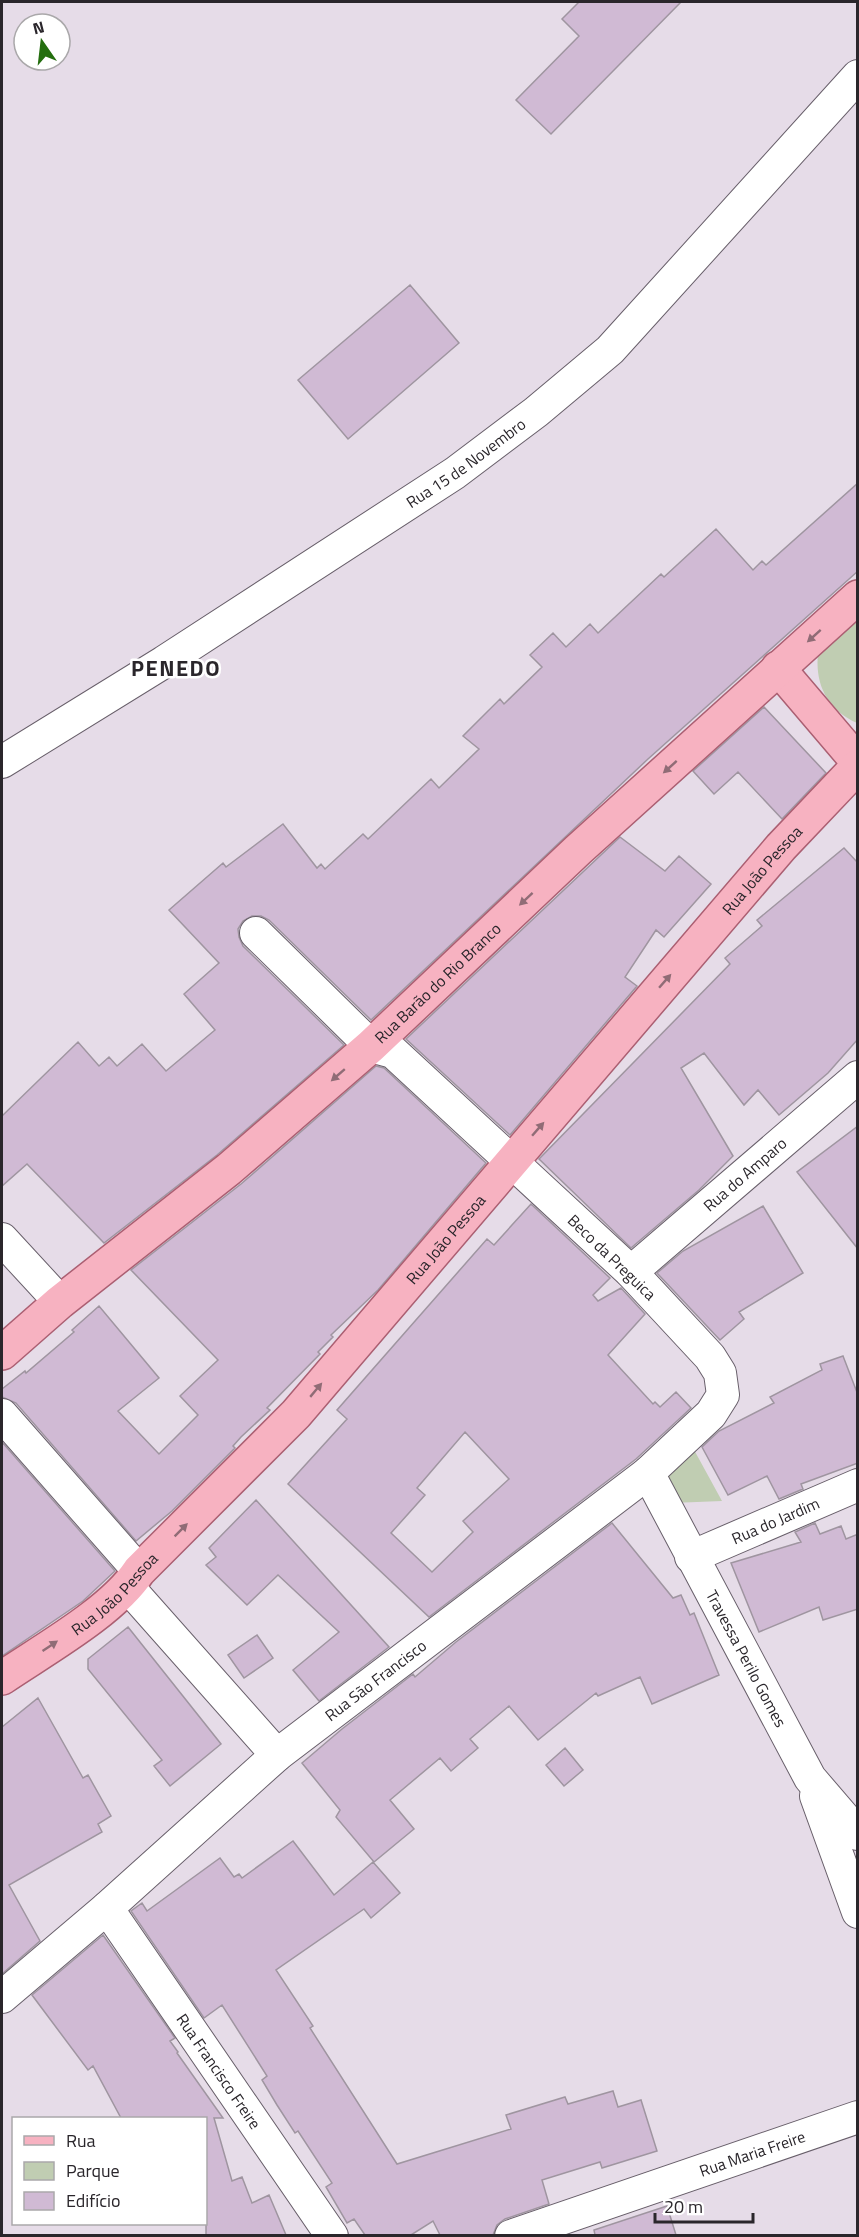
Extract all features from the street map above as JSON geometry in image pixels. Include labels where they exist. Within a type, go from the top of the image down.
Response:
[{"type":"main road","name":"Rua Barão do Rio Branco","points":[[2,1353],[60,1302],[230,1169],[371,1046],[578,850],[858,597]]},
{"type":"main road","points":[[778,668],[858,764]]},
{"type":"main road","name":"Rua João Pessoa","points":[[2,1678],[63,1638],[134,1579],[296,1414],[781,847],[858,764]]},
{"type":"street","name":"Rua 15 de Novembro","points":[[2,762],[164,662],[455,473],[536,412],[610,350],[858,76]]},
{"type":"street","points":[[256,933],[371,1046]]},
{"type":"street","name":"Beco da Preguica","points":[[371,1046],[393,1053],[511,1161],[631,1272],[710,1357]]},
{"type":"street","name":"Rua do Amparo","points":[[631,1272],[858,1077]]},
{"type":"street","points":[[2,1239],[60,1302]]},
{"type":"street","name":"Rua São Francisco","points":[[2,1997],[107,1908],[277,1755],[648,1473],[711,1414],[723,1395],[720,1373],[710,1357]]},
{"type":"street","points":[[2,1415],[277,1755]]},
{"type":"street","name":"Travessa Perilo Gomes","points":[[648,1473],[810,1778],[858,1834]]},
{"type":"street","name":"Rua do Jardim","points":[[691,1557],[858,1485]]},
{"type":"street","points":[[810,1778],[858,1911]]},
{"type":"street","name":"Rua Francisco Freire","points":[[107,1908],[333,2235]]},
{"type":"street","name":"Rua Maria Freire","points":[[511,2235],[858,2116]]},
{"type":"green space","points":[[857,614],[857,723],[837,710],[829,701],[820,682],[818,659],[819,646]]},
{"type":"green space","points":[[693,1448],[722,1501],[672,1503],[667,1465]]},
{"type":"building","points":[[579,2],[681,2],[551,134],[516,100],[579,36],[562,19]]},
{"type":"building","points":[[410,285],[459,343],[348,439],[298,380]]},
{"type":"building","points":[[858,483],[858,571],[648,759],[371,1020],[269,920],[261,916],[252,916],[243,921],[238,929],[243,946],[344,1045],[217,1155],[104,1243],[27,1164],[2,1186],[2,1116],[78,1042],[99,1066],[109,1057],[117,1066],[142,1044],[166,1071],[215,1030],[184,994],[219,963],[169,910],[223,863],[226,867],[283,824],[317,868],[321,864],[325,869],[363,834],[368,839],[431,779],[439,788],[479,749],[463,736],[500,699],[504,704],[542,667],[530,655],[553,633],[566,647],[590,624],[598,633],[661,574],[664,577],[716,529],[753,570],[762,561],[766,565]]},
{"type":"building","points":[[764,707],[826,773],[782,819],[738,772],[714,794],[693,771]]},
{"type":"building","points":[[620,837],[665,871],[679,856],[711,884],[664,937],[656,930],[625,977],[637,986],[510,1135],[406,1039]]},
{"type":"building","points":[[844,848],[858,863],[858,1039],[828,1073],[779,1115],[758,1090],[744,1105],[704,1053],[681,1068],[733,1156],[699,1190],[631,1248],[539,1159],[730,964],[725,958],[762,926],[757,920]]},
{"type":"building","points":[[376,1066],[384,1068],[486,1163],[378,1290],[331,1335],[333,1337],[318,1352],[320,1354],[267,1408],[270,1410],[241,1437],[233,1446],[235,1448],[172,1511],[136,1541],[16,1403],[2,1397],[2,1389],[25,1371],[26,1373],[74,1332],[72,1330],[99,1306],[159,1378],[118,1411],[159,1454],[198,1415],[180,1396],[218,1360],[131,1270],[241,1184]]},
{"type":"building","points":[[858,1126],[858,1249],[797,1172]]},
{"type":"building","points":[[531,1204],[610,1278],[593,1295],[598,1301],[621,1288],[645,1314],[608,1355],[653,1404],[655,1402],[660,1407],[676,1392],[691,1408],[636,1459],[429,1617],[288,1484],[347,1419],[337,1410],[487,1239],[494,1245]],"holes":[[[465,1432],[509,1479],[463,1521],[473,1532],[432,1572],[391,1533],[425,1495],[417,1488]]]},
{"type":"building","points":[[763,1206],[803,1273],[739,1312],[744,1319],[720,1340],[657,1273],[683,1251]]},
{"type":"building","points":[[843,1356],[858,1395],[858,1463],[801,1484],[803,1489],[779,1499],[767,1476],[728,1495],[702,1447],[719,1431],[774,1403],[770,1397],[822,1370],[820,1364]]},
{"type":"building","points":[[2,1442],[115,1571],[83,1601],[2,1656]]},
{"type":"building","points":[[256,1500],[389,1647],[319,1701],[293,1670],[339,1632],[278,1575],[247,1605],[206,1565],[216,1557],[209,1548]]},
{"type":"building","points":[[612,1523],[673,1598],[681,1595],[690,1615],[694,1613],[719,1675],[652,1704],[640,1677],[598,1696],[596,1693],[538,1740],[509,1706],[470,1739],[478,1748],[451,1771],[440,1758],[390,1800],[414,1829],[374,1862],[336,1817],[340,1810],[302,1763],[413,1674],[415,1677],[456,1642]]},
{"type":"building","points":[[815,1523],[820,1534],[841,1526],[846,1539],[858,1534],[858,1609],[823,1620],[819,1607],[759,1632],[731,1563],[801,1542],[795,1532]]},
{"type":"building","points":[[128,1627],[221,1744],[170,1786],[154,1766],[162,1760],[88,1669],[88,1659]]},
{"type":"building","points":[[257,1635],[273,1658],[244,1678],[228,1655]]},
{"type":"building","points":[[38,1698],[83,1778],[88,1775],[111,1816],[98,1824],[102,1832],[9,1885],[40,1941],[2,1974],[2,1727]]},
{"type":"building","points":[[565,1748],[583,1770],[564,1786],[546,1765]]},
{"type":"building","points":[[293,1841],[334,1895],[373,1862],[400,1893],[371,1918],[364,1909],[276,1970],[313,2026],[310,2028],[397,2164],[511,2129],[506,2115],[565,2097],[568,2104],[613,2091],[618,2107],[641,2100],[657,2151],[602,2168],[600,2162],[542,2180],[549,2204],[505,2219],[497,2225],[493,2235],[440,2235],[433,2221],[411,2235],[365,2235],[354,2219],[347,2223],[326,2187],[332,2183],[298,2131],[295,2133],[277,2105],[262,2080],[267,2076],[222,2005],[204,2018],[131,1911],[142,1903],[147,1911],[220,1858],[234,1877],[239,1874],[242,1878]]},
{"type":"building","points":[[103,1935],[175,2038],[170,2041],[177,2053],[223,2118],[214,2118],[232,2181],[242,2177],[252,2203],[269,2195],[286,2235],[206,2235],[207,2117],[120,2117],[93,2066],[88,2070],[32,1995]]},
{"type":"building","points":[[667,2206],[676,2235],[595,2235],[594,2230]]},
{"type":"district","name":"PENEDO","points":[[176,668]]}]
